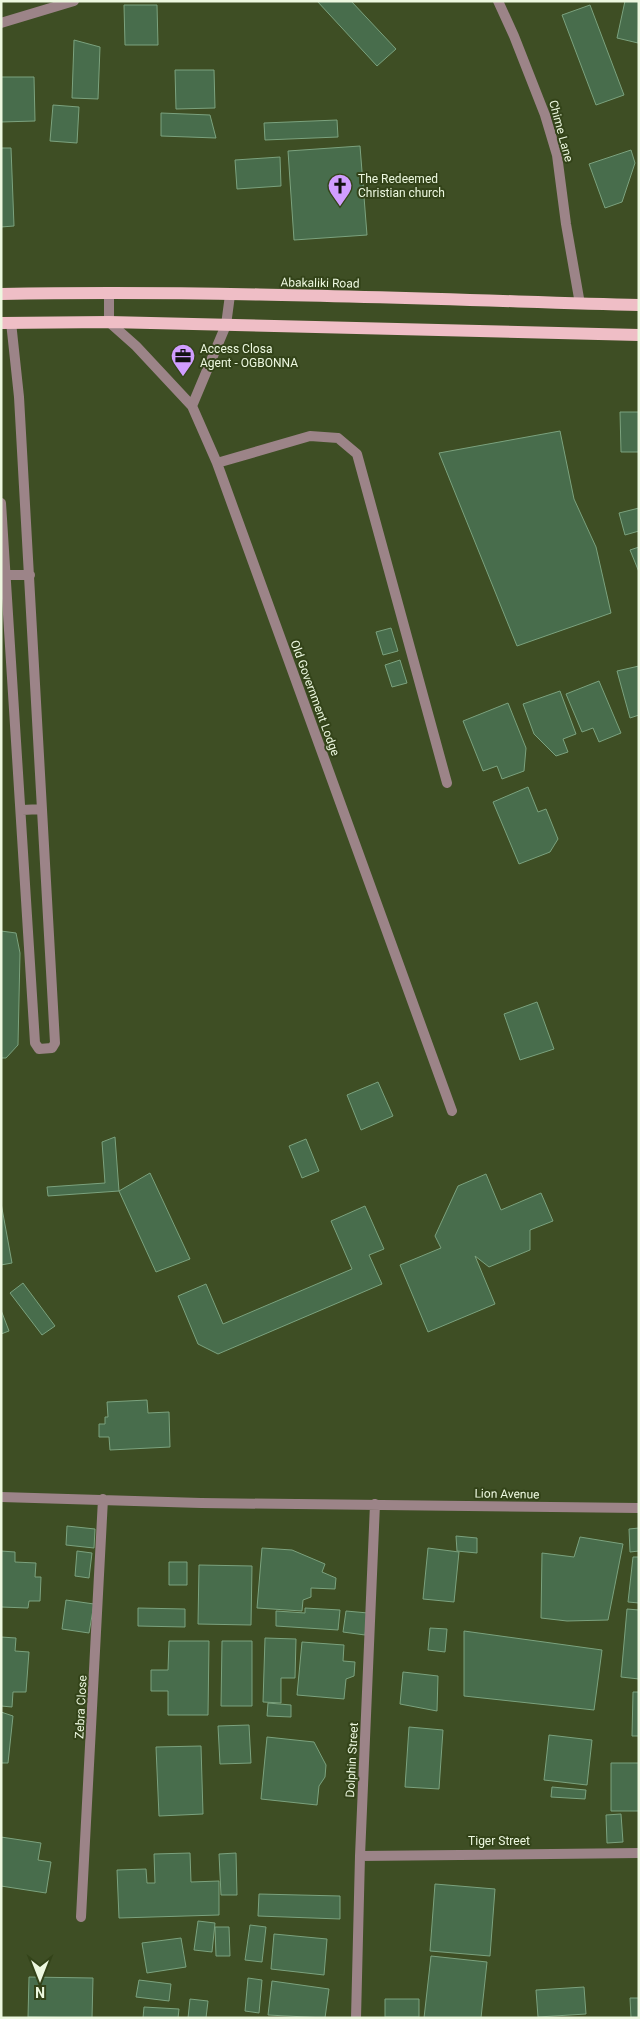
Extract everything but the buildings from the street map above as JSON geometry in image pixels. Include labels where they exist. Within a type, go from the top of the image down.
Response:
[{"type":"main road","name":"Abakaliki Road","points":[[1,294],[230,295],[639,306]]},
{"type":"main road","points":[[6,322],[109,322],[639,335]]},
{"type":"street","points":[[1,23],[74,1]]},
{"type":"street","name":"Chime Lane","points":[[498,1],[545,115],[557,155],[566,224],[580,304]]},
{"type":"street","points":[[109,293],[109,322]]},
{"type":"street","points":[[192,406],[226,325],[230,295]]},
{"type":"street","points":[[1,503],[6,575],[4,591],[22,810],[35,1045],[39,1049],[47,1050],[52,1048],[55,1043],[30,575],[19,397],[6,322]]},
{"type":"street","name":"Old Government Lodge","points":[[109,322],[136,346],[192,406],[216,463],[452,1111]]},
{"type":"street","points":[[216,463],[310,436],[338,438],[356,454],[382,542],[446,783]]},
{"type":"street","points":[[6,575],[30,575]]},
{"type":"street","points":[[22,810],[42,809]]},
{"type":"street","name":"Lion Avenue","points":[[1,1497],[639,1508]]},
{"type":"street","name":"Zebra Close","points":[[81,1917],[103,1499]]},
{"type":"street","name":"Dolphin Street","points":[[356,2018],[360,1856],[375,1504]]},
{"type":"street","name":"Tiger Street","points":[[360,1856],[639,1853]]},
{"type":"place","name":"The Redeemed Christian church","points":[[340,207]]},
{"type":"place","name":"Access Closa Agent - OGBONNA","points":[[183,377]]}]
